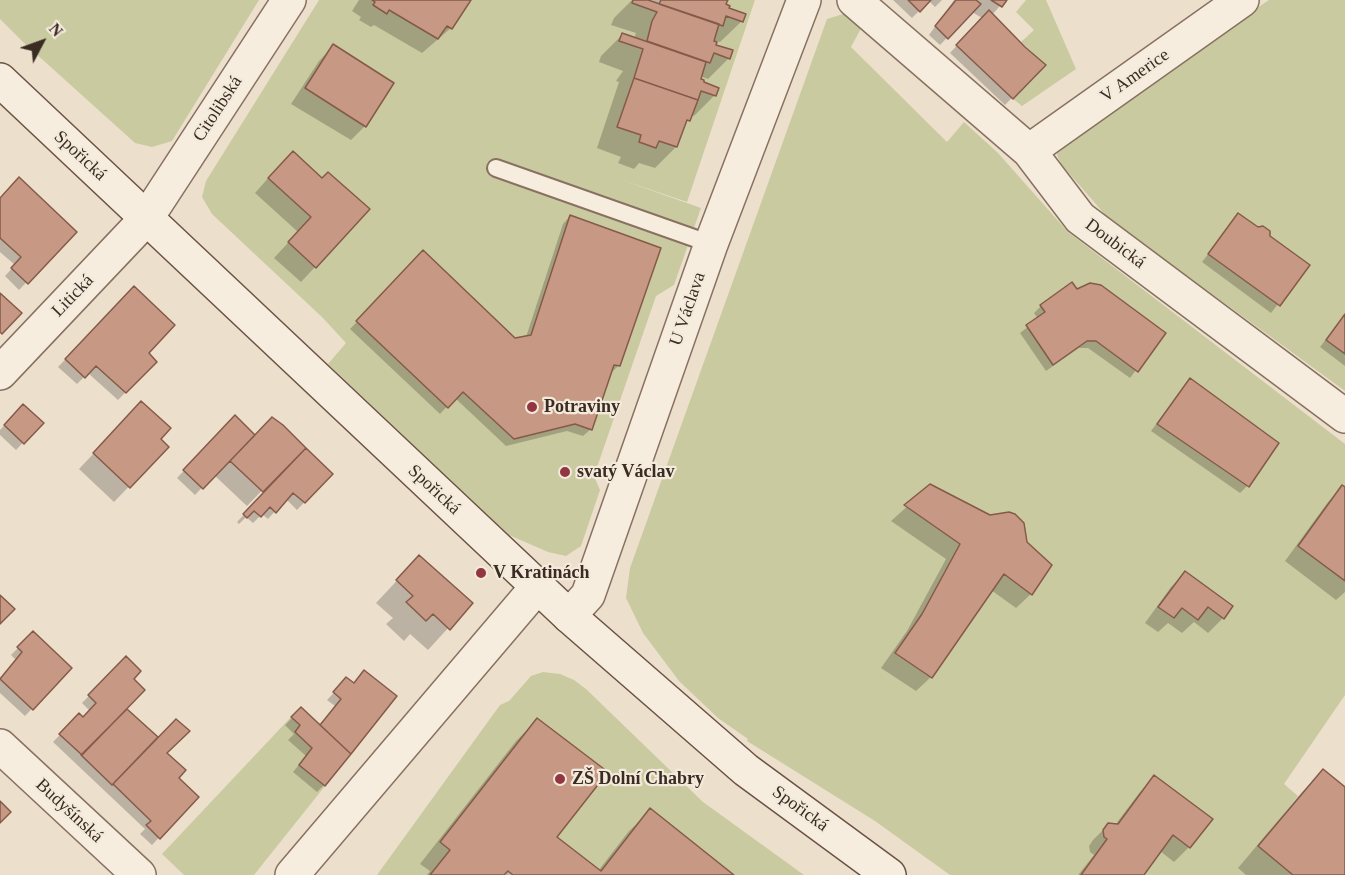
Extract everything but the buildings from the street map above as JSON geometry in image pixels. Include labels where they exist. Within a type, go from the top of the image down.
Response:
[{"type":"street","name":"Citolibská","points":[[146,219],[289,0]]},
{"type":"street","name":"U Václava","points":[[569,616],[588,595],[711,244],[804,0]]},
{"type":"street","name":"Doubická","points":[[854,0],[1029,151],[1080,218],[1345,416]]},
{"type":"street","name":"V Americe","points":[[1029,151],[1242,0]]},
{"type":"street","name":"Spořická","points":[[0,80],[569,616],[747,770],[889,875]]},
{"type":"street","name":"Litická","points":[[0,373],[146,219]]},
{"type":"street","points":[[292,875],[537,587]]},
{"type":"street","name":"Budyšínská","points":[[0,746],[139,875]]},
{"type":"lane","points":[[496,168],[711,244]]},
{"type":"green space","points":[[0,0],[259,0],[172,141],[152,147],[135,143],[23,42],[0,19]]},
{"type":"green space","points":[[319,0],[372,0],[375,2],[373,5],[386,13],[389,10],[438,39],[471,0],[633,0],[632,3],[657,12],[647,41],[621,33],[619,41],[643,49],[617,127],[641,135],[639,142],[656,148],[659,141],[677,147],[701,91],[716,96],[719,88],[701,79],[706,62],[710,63],[714,53],[730,58],[733,50],[716,45],[714,41],[719,24],[723,25],[726,16],[746,14],[729,8],[730,6],[726,4],[728,0],[755,0],[687,202],[619,179],[701,208],[674,285],[656,296],[594,476],[600,490],[581,546],[566,556],[548,552],[509,535],[328,364],[346,343],[323,318],[212,214],[202,197],[206,181]],"holes":[[[333,44],[394,83],[366,126],[305,89]],[[293,151],[322,178],[329,172],[370,209],[316,268],[288,242],[311,217],[268,178]],[[570,215],[661,248],[620,366],[614,365],[592,430],[575,424],[514,439],[463,392],[448,407],[423,251],[515,338],[531,335]]]},
{"type":"green space","points":[[1026,0],[1046,0],[1076,69],[1022,106],[1013,99],[1046,65],[1021,42],[1034,30],[1016,12]]},
{"type":"green space","points":[[1269,0],[1345,0],[1345,314],[1326,340],[1345,354],[1345,391],[1108,218],[1061,164],[1057,155],[1060,141]],"holes":[[[1238,213],[1258,227],[1264,226],[1270,231],[1270,236],[1310,265],[1280,306],[1208,254]]]},
{"type":"green space","points":[[853,11],[864,23],[851,47],[947,142],[964,122],[998,153],[1068,232],[1345,444],[1345,487],[1342,486],[1345,695],[1284,784],[1298,796],[1258,846],[1293,875],[1144,875],[1173,835],[1190,848],[1212,819],[1108,823],[1103,829],[1104,837],[1107,839],[1081,875],[950,875],[875,821],[747,741],[748,739],[718,718],[679,681],[643,633],[626,598],[630,568],[827,19]],"holes":[[[1072,282],[1077,289],[1090,283],[1101,285],[1138,372],[1096,341],[1087,341],[1053,364],[1026,325],[1045,312],[1041,304]],[[1190,378],[1279,443],[1248,487],[1157,424]],[[905,506],[990,515],[1009,512],[1015,514],[1024,523],[1027,542],[1052,566],[1032,594],[1004,574],[931,677],[895,652],[922,614],[960,544]],[[1185,571],[1233,607],[1224,619],[1208,607],[1182,608],[1174,618],[1159,607]]]},
{"type":"green space","points":[[543,672],[560,674],[586,689],[703,802],[804,875],[734,875],[650,808],[601,871],[557,837],[608,772],[537,718],[440,841],[450,850],[430,875],[377,875],[500,705],[509,701],[531,676]]},
{"type":"green space","points":[[291,717],[300,725],[295,732],[312,748],[325,786],[254,875],[184,875],[162,854]]},
{"type":"place","name":"Potraviny","points":[[532,407]]},
{"type":"place","name":"svatý Václav","points":[[565,472]]},
{"type":"place","name":"V Kratinách","points":[[481,573]]},
{"type":"place","name":"ZŠ Dolní Chabry","points":[[560,779]]}]
